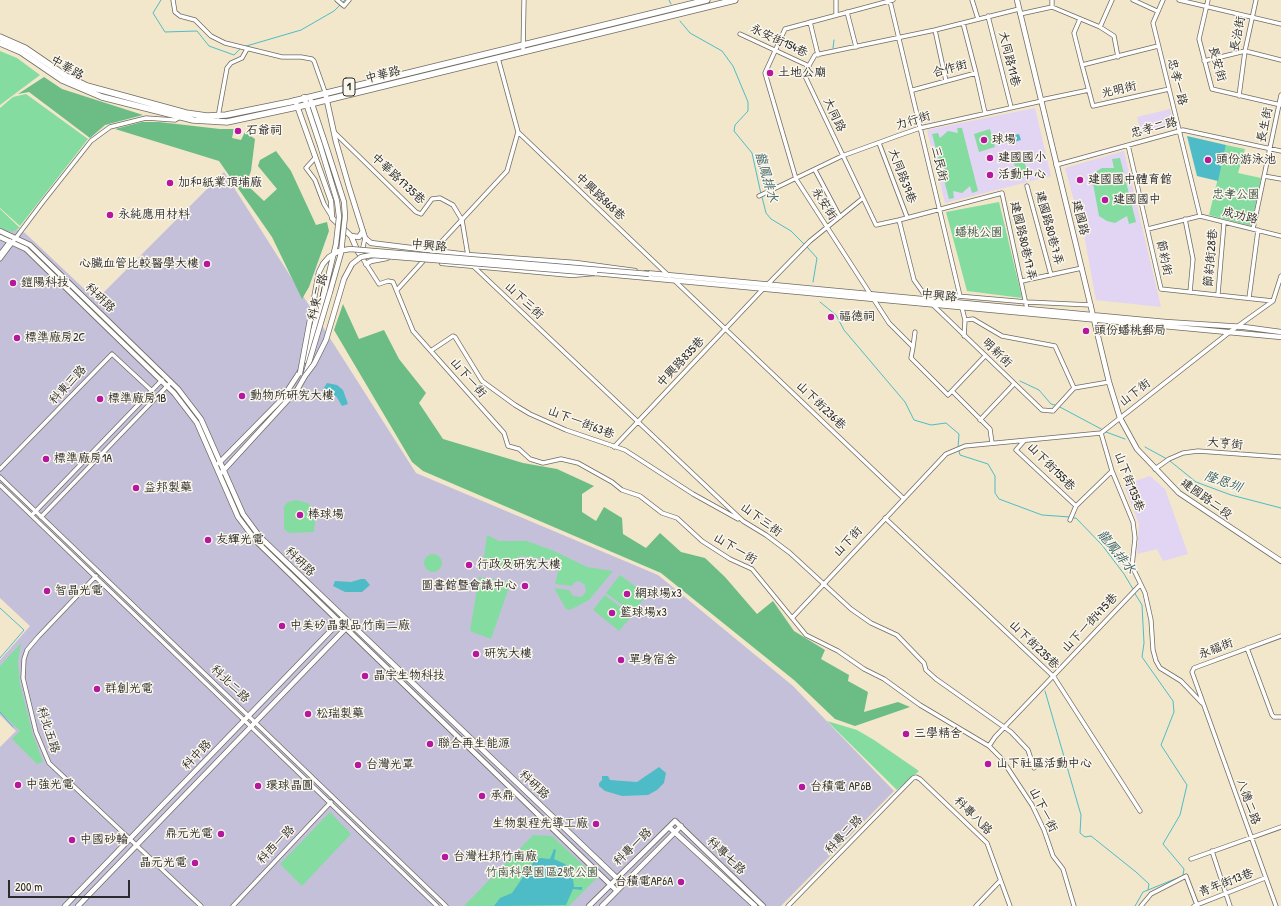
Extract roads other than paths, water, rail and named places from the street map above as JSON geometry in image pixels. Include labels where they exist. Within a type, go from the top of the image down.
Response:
[{"type":"main road","name":"中華路","points":[[0,37],[25,48],[66,76],[87,86],[180,115],[207,116],[245,112],[707,0]]},
{"type":"main road","name":"中華路","points":[[0,43],[22,52],[62,80],[85,91],[180,115],[217,122],[234,121],[328,100],[735,0]]},
{"type":"main road","points":[[496,52],[498,58]]},
{"type":"street","points":[[173,0],[175,12],[180,16],[195,20],[217,40],[246,49],[282,57],[301,57],[312,59],[314,61],[328,100],[336,142],[365,238],[361,256]]},
{"type":"street","points":[[339,3],[350,0]]},
{"type":"street","points":[[523,52],[524,0]]},
{"type":"street","points":[[836,0],[836,15]]},
{"type":"street","name":"永安街","points":[[892,0],[785,29],[765,72],[796,179],[889,324],[913,347]]},
{"type":"street","name":"三民街","points":[[892,0],[898,38],[913,90],[920,128],[960,296]]},
{"type":"street","points":[[972,0],[978,19]]},
{"type":"street","name":"建國路","points":[[1017,0],[1092,314],[1109,382],[1120,418]]},
{"type":"street","points":[[1052,0],[1052,7]]},
{"type":"street","points":[[1100,27],[1112,0]]},
{"type":"street","points":[[1133,0],[1157,11]]},
{"type":"street","name":"忠孝一路","points":[[1163,0],[1153,23],[1200,216]]},
{"type":"street","points":[[1178,0],[1281,24]]},
{"type":"street","name":"長安街","points":[[1208,0],[1199,39],[1212,90],[1280,105]]},
{"type":"street","name":"長治街","points":[[1239,96],[1245,51],[1256,0]]},
{"type":"street","points":[[809,66],[818,55],[934,30],[988,16],[1052,7],[1100,27],[1114,36],[1118,57]]},
{"type":"street","points":[[848,12],[856,47]]},
{"type":"street","name":"大同路11巷","points":[[988,16],[1011,107]]},
{"type":"street","name":"光明街","points":[[1080,19],[1074,33],[1093,106],[1169,89]]},
{"type":"street","points":[[810,22],[818,55]]},
{"type":"street","points":[[963,22],[976,73]]},
{"type":"street","points":[[934,30],[946,81]]},
{"type":"street","name":"永安街154巷","points":[[740,34],[809,66]]},
{"type":"street","points":[[1082,64],[1118,57],[1158,46]]},
{"type":"street","points":[[217,122],[227,68],[230,63],[242,58],[246,49]]},
{"type":"street","points":[[1204,61],[1245,51],[1281,60]]},
{"type":"street","points":[[316,158],[306,168],[314,180],[324,204],[332,218],[351,236],[361,256],[379,284],[391,281],[397,290],[506,174],[518,132],[498,58]]},
{"type":"street","name":"大同路","points":[[809,66],[804,74],[876,225],[899,220]]},
{"type":"street","name":"合作街","points":[[913,90],[976,73],[985,113]]},
{"type":"street","name":"力行街","points":[[761,196],[842,156],[920,128],[1089,90]]},
{"type":"street","name":"長生街","points":[[1253,229],[1281,95]]},
{"type":"street","name":"科東二路","points":[[219,474],[297,390],[305,376],[327,291],[336,244],[339,217],[337,201],[309,104],[310,96]]},
{"type":"street","name":"科東二路","points":[[216,467],[278,403],[300,373],[341,253],[346,216],[344,202],[326,143],[309,104],[304,97]]},
{"type":"street","points":[[296,100],[297,107],[331,201],[332,218]]},
{"type":"street","points":[[0,254],[16,237],[92,141],[110,127],[146,118],[175,120],[180,115]]},
{"type":"street","name":"忠孝二路","points":[[1056,165],[1183,130],[1281,151]]},
{"type":"street","name":"中興路868巷","points":[[518,132],[669,276]]},
{"type":"street","name":"中華路1735巷","points":[[335,133],[416,212],[422,214],[432,199],[440,198],[454,205],[462,220]]},
{"type":"street","name":"大同路39巷","points":[[878,143],[907,218]]},
{"type":"street","name":"節約街","points":[[1128,145],[1161,289],[1218,294],[1273,302]]},
{"type":"street","points":[[815,170],[840,216]]},
{"type":"street","points":[[1264,176],[1281,180]]},
{"type":"street","name":"建國路80巷7弄","points":[[1027,186],[1051,275]]},
{"type":"street","name":"建國路80巷17弄","points":[[940,209],[1002,193],[1027,302],[1027,309]]},
{"type":"street","points":[[762,290],[807,243],[863,198]]},
{"type":"street","points":[[931,303],[914,280],[899,220],[940,209]]},
{"type":"street","name":"成功路","points":[[1148,229],[1200,216],[1281,236]]},
{"type":"street","points":[[1184,219],[1193,259],[1190,292]]},
{"type":"street","name":"山下三街","points":[[462,220],[468,255],[472,266],[743,521],[766,535],[790,553],[823,584],[871,623],[897,635],[924,663],[926,670],[936,679],[1006,728],[1028,750],[1034,768]]},
{"type":"street","name":"節約街28巷","points":[[1218,294],[1224,223]]},
{"type":"street","points":[[1249,298],[1258,230]]},
{"type":"street","name":"科研路","points":[[0,231],[16,237],[30,245],[171,382],[201,419],[243,514],[260,537],[348,626],[617,891]]},
{"type":"street","points":[[351,236],[359,237],[363,231]]},
{"type":"street","name":"科研路","points":[[0,237],[26,249],[167,386],[197,423],[238,517],[256,541],[342,619]]},
{"type":"street","name":"中興路","points":[[365,238],[371,243],[468,255],[576,263],[649,274]]},
{"type":"street","points":[[0,259],[11,242]]},
{"type":"street","name":"中興路","points":[[300,373],[319,272],[322,264],[329,257],[339,251],[350,249],[870,294],[962,308],[1231,331],[1281,337]]},
{"type":"street","name":"中興路","points":[[305,376],[314,364],[326,340],[344,279],[352,264],[361,257],[372,255],[595,273],[874,300],[1092,314],[1166,322],[1238,326],[1281,332]]},
{"type":"street","name":"中興路","points":[[361,256],[424,260],[572,275],[595,273]]},
{"type":"street","name":"中興路","points":[[366,264],[384,258]]},
{"type":"street","points":[[1022,281],[1082,268]]},
{"type":"street","points":[[669,276],[676,282]]},
{"type":"street","points":[[1273,302],[1281,276]]},
{"type":"street","name":"山下街236巷","points":[[676,282],[903,498]]},
{"type":"street","name":"山下一街","points":[[397,290],[413,331],[432,350],[504,433],[508,446],[519,449],[530,459],[543,463],[561,459],[578,462],[612,482],[627,493],[640,496],[662,513],[677,518],[702,542],[730,559],[752,569],[793,617],[797,627],[806,635],[838,651],[864,669],[884,679],[920,705],[989,746],[1001,758],[1032,805],[1044,830],[1052,856],[1063,869],[1074,906]]},
{"type":"street","name":"中興路835巷","points":[[614,447],[762,290]]},
{"type":"street","points":[[923,293],[1027,302],[1091,305]]},
{"type":"street","name":"山下街","points":[[1103,432],[1231,331],[1273,302]]},
{"type":"street","name":"明新街","points":[[931,303],[1042,410],[1052,410],[1074,388]]},
{"type":"street","points":[[962,308],[965,320],[964,336]]},
{"type":"street","points":[[965,320],[973,319],[1002,336],[1055,346],[1074,388],[1109,382]]},
{"type":"street","points":[[915,332],[911,358],[920,369],[948,395],[985,356]]},
{"type":"street","name":"山下一街63巷","points":[[432,350],[453,336],[455,337],[482,381],[515,405],[530,414],[566,430],[625,450],[693,494],[743,521]]},
{"type":"street","name":"科東三路","points":[[0,468],[112,354],[152,391]]},
{"type":"street","points":[[32,515],[166,377]]},
{"type":"street","points":[[37,521],[171,382]]},
{"type":"street","points":[[980,420],[1014,384]]},
{"type":"street","points":[[952,391],[990,429],[992,443],[1103,432]]},
{"type":"street","points":[[278,403],[282,407]]},
{"type":"street","name":"建國路二段","points":[[1120,418],[1138,449],[1178,493],[1281,561]]},
{"type":"street","points":[[258,424],[263,428]]},
{"type":"street","name":"山下街135巷","points":[[1103,432],[1112,471],[1133,522],[1135,538],[1132,566],[1139,586],[1145,593],[1151,620],[1153,650],[1160,668],[1181,681],[1203,704]]},
{"type":"street","name":"山下街155巷","points":[[1024,441],[1016,450],[1076,506]]},
{"type":"street","name":"山下街","points":[[793,617],[903,498],[946,454],[961,446],[992,443]]},
{"type":"street","name":"大亨街","points":[[1155,469],[1168,460],[1183,453],[1198,451],[1281,457]]},
{"type":"street","points":[[1071,520],[1076,506],[1112,471]]},
{"type":"street","name":"科北二路","points":[[0,477],[446,906]]},
{"type":"street","name":"科北二路","points":[[0,485],[437,906]]},
{"type":"street","name":"山下街235巷","points":[[885,518],[1054,677],[1140,811]]},
{"type":"street","name":"科北五路","points":[[100,572],[32,644],[24,659],[23,678],[36,732],[49,763],[200,906]]},
{"type":"street","name":"山下一街475巷","points":[[989,746],[1139,586]]},
{"type":"street","name":"科中路","points":[[65,906],[342,619]]},
{"type":"street","name":"科研路","points":[[348,626],[623,884]]},
{"type":"street","name":"科中路","points":[[78,906],[254,721],[348,626]]},
{"type":"street","name":"永福街","points":[[1203,704],[1192,672],[1194,668],[1281,636]]},
{"type":"street","points":[[1247,648],[1272,715],[1274,717],[1281,717]]},
{"type":"street","name":"八德二路","points":[[1203,704],[1276,906]]},
{"type":"street","name":"科專八路","points":[[913,778],[920,778],[987,843],[1010,906]]},
{"type":"street","name":"科專二路","points":[[788,906],[913,778]]},
{"type":"street","name":"科西一路","points":[[233,906],[335,798]]},
{"type":"street","name":"科專一路","points":[[589,906],[676,820]]},
{"type":"street","name":"科專七路","points":[[676,820],[763,906]]},
{"type":"street","name":"科專一路","points":[[602,906],[681,826]]},
{"type":"street","name":"科專七路","points":[[669,827],[755,906]]},
{"type":"street","points":[[1191,859],[1281,827]]},
{"type":"street","points":[[1212,852],[1230,906]]},
{"type":"street","points":[[1140,906],[1151,894],[1186,876],[1195,906]]},
{"type":"street","name":"青年街13巷","points":[[1195,906],[1265,878]]},
{"type":"street","points":[[976,906],[1000,880]]},
{"type":"water","points":[[1019,134],[1021,140],[1007,144],[1005,137]]},
{"type":"water","name":"頭份游泳池","points":[[1187,136],[1226,145],[1218,181],[1197,176]]},
{"type":"water","points":[[327,383],[337,385],[343,390],[348,404],[342,406],[336,396],[327,399],[324,397],[322,391]]},
{"type":"water","points":[[365,579],[370,585],[362,592],[345,592],[333,586],[335,581],[351,582]]},
{"type":"water","points":[[659,767],[666,773],[664,783],[657,790],[648,795],[622,796],[605,791],[599,786],[602,776],[608,776],[610,780],[637,782]]},
{"type":"water","points":[[554,849],[556,850],[554,859],[565,864],[573,879],[574,887],[582,887],[582,890],[573,889],[566,905],[494,906],[500,898],[512,893],[534,861],[540,858],[550,859]]},
{"type":"waterway","points":[[161,0],[153,13],[165,32],[197,31],[209,46],[234,55],[240,49]]},
{"type":"waterway","points":[[243,47],[301,30],[334,11],[345,0]]},
{"type":"waterway","name":"龍鳳排水","points":[[669,0],[671,4]]},
{"type":"waterway","name":"龍鳳排水","points":[[680,21],[690,33],[722,51],[733,66],[748,102],[748,111],[735,125],[734,131],[752,153],[761,194]]},
{"type":"waterway","points":[[833,48],[834,40]]},
{"type":"waterway","name":"龍鳳排水","points":[[762,197],[766,213],[771,219],[791,231],[804,244]]},
{"type":"waterway","name":"龍鳳排水","points":[[807,247],[817,258],[813,282]]},
{"type":"waterway","name":"龍鳳排水","points":[[820,302],[836,315],[844,330],[905,402],[914,420],[931,425],[946,423],[959,434],[958,448]]},
{"type":"waterway","name":"隆恩圳","points":[[1020,381],[1039,390],[1051,404],[1055,405]]},
{"type":"waterway","name":"隆恩圳","points":[[1058,406],[1103,430]]},
{"type":"waterway","name":"隆恩圳","points":[[1106,432],[1125,439]]},
{"type":"waterway","name":"隆恩圳","points":[[1145,447],[1167,459]]},
{"type":"waterway","name":"龍鳳排水","points":[[959,451],[960,455],[988,464],[995,476],[995,493],[999,499],[1042,515],[1070,517]]},
{"type":"waterway","name":"隆恩圳","points":[[1170,461],[1196,482],[1231,495],[1281,508]]},
{"type":"waterway","name":"龍鳳排水","points":[[1073,518],[1076,518],[1102,545],[1124,574],[1133,589]]},
{"type":"waterway","name":"龍鳳排水","points":[[1134,592],[1142,605],[1144,643],[1142,657],[1173,701],[1174,712],[1161,745],[1187,785],[1180,815],[1163,844],[1184,869],[1183,875]]},
{"type":"waterway","points":[[0,608],[24,630],[0,658]]},
{"type":"waterway","points":[[1045,691],[1081,815],[1080,833],[1085,837],[1091,836],[1136,872],[1149,884],[1148,890]]},
{"type":"waterway","points":[[0,712],[13,727]]},
{"type":"waterway","name":"龍鳳排水","points":[[1135,906],[1143,892],[1180,877]]},
{"type":"place","name":"土地公廟","points":[[770,73]]},
{"type":"place","name":"石爺祠","points":[[238,131]]},
{"type":"place","name":"球場","points":[[984,140]]},
{"type":"place","name":"建國國小","points":[[990,158]]},
{"type":"place","name":"頭份游泳池","points":[[1208,160]]},
{"type":"place","name":"活動中心","points":[[990,175]]},
{"type":"place","name":"建國國中體育館","points":[[1080,180]]},
{"type":"place","name":"加和紙業頂埔廠","points":[[170,183]]},
{"type":"place","name":"建國國中","points":[[1105,200]]},
{"type":"place","name":"永純應用材料","points":[[110,215]]},
{"type":"place","name":"心臟血管比較醫學大樓","points":[[207,264]]},
{"type":"place","name":"鎧陽科技","points":[[13,283]]},
{"type":"place","name":"福德祠","points":[[831,317]]},
{"type":"place","name":"頭份蟠桃郵局","points":[[1086,331]]},
{"type":"place","name":"標準廠房2C","points":[[17,338]]},
{"type":"place","name":"動物所研究大樓","points":[[242,396]]},
{"type":"place","name":"標準廠房1B","points":[[100,399]]},
{"type":"place","name":"標準廠房1A","points":[[46,459]]},
{"type":"place","name":"益邦製藥","points":[[136,488]]},
{"type":"place","name":"棒球場","points":[[300,515]]},
{"type":"place","name":"友輝光電","points":[[208,540]]},
{"type":"place","name":"行政及研究大樓","points":[[469,565]]},
{"type":"place","name":"圖書館暨會議中心","points":[[525,586]]},
{"type":"place","name":"智晶光電","points":[[47,591]]},
{"type":"place","name":"網球場x3","points":[[627,594]]},
{"type":"place","name":"籃球場x3","points":[[612,613]]},
{"type":"place","name":"中美矽晶製品竹南二廠","points":[[282,626]]},
{"type":"place","name":"研究大樓","points":[[476,654]]},
{"type":"place","name":"單身宿舍","points":[[621,660]]},
{"type":"place","name":"晶宇生物科技","points":[[365,676]]},
{"type":"place","name":"群創光電","points":[[97,689]]},
{"type":"place","name":"松瑞製藥","points":[[308,714]]},
{"type":"place","name":"三學精舍","points":[[906,734]]},
{"type":"place","name":"聯合再生能源","points":[[430,744]]},
{"type":"place","name":"山下社區活動中心","points":[[988,764]]},
{"type":"place","name":"台灣光罩","points":[[358,765]]},
{"type":"place","name":"中強光電","points":[[18,785]]},
{"type":"place","name":"環球晶圓","points":[[258,786]]},
{"type":"place","name":"台積電 AP6B","points":[[802,787]]},
{"type":"place","name":"承鼎","points":[[482,796]]},
{"type":"place","name":"生物製程先導工廠","points":[[596,824]]},
{"type":"place","name":"鼎元光電","points":[[221,834]]},
{"type":"place","name":"中國砂輪","points":[[72,840]]},
{"type":"place","name":"台灣杜邦竹南廠","points":[[445,857]]},
{"type":"place","name":"晶元光電","points":[[195,863]]},
{"type":"place","name":"台積電AP6A","points":[[681,882]]},
{"type":"park label","name":"忠孝公園","points":[[1236,195]]},
{"type":"park label","name":"蟠桃公園","points":[[979,233]]},
{"type":"park label","name":"竹南科學園區2號公園","points":[[542,873]]}]
